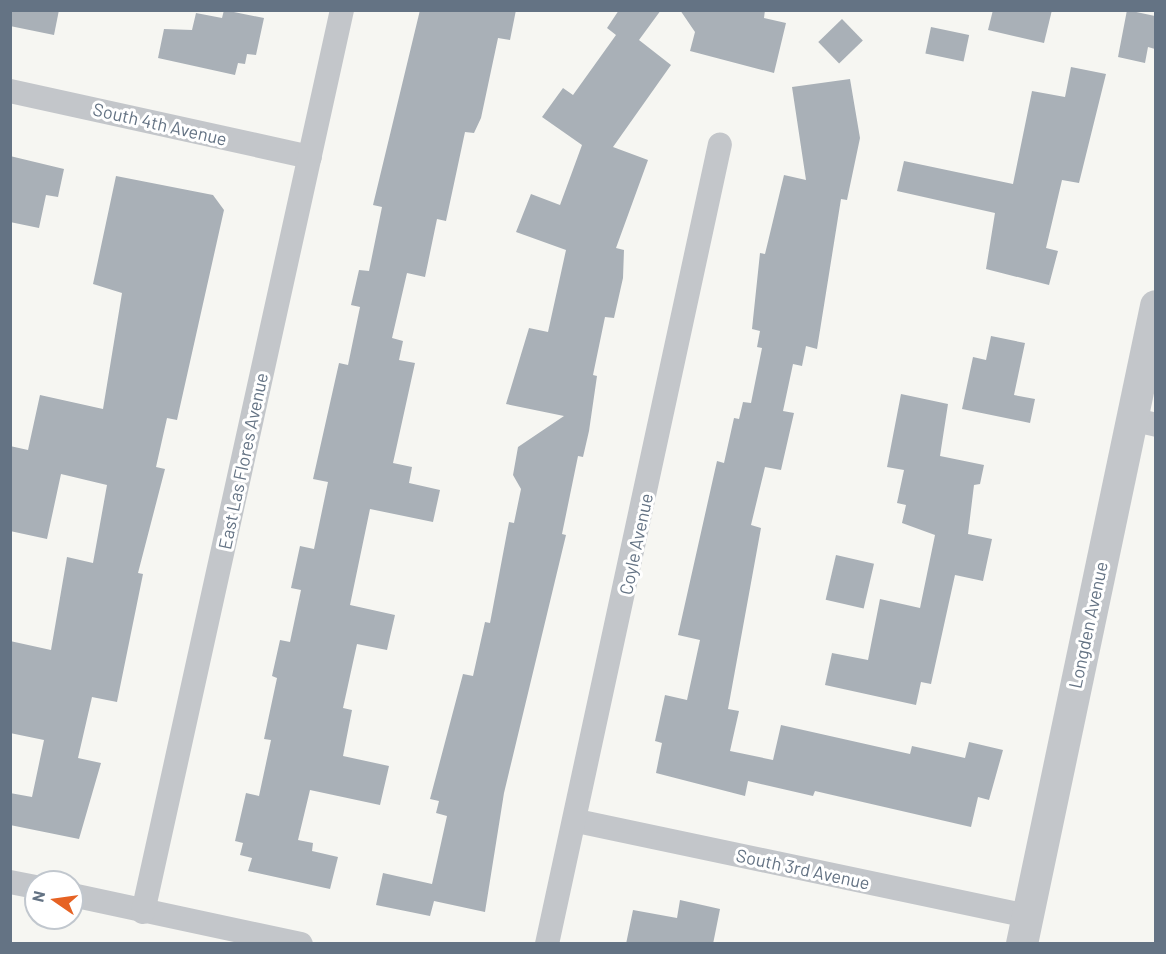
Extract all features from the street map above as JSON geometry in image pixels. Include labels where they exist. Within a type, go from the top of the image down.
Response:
[{"type":"street","name":"East Las Flores Avenue","points":[[143,912],[342,10]]},
{"type":"street","name":"South 4th Avenue","points":[[10,91],[310,157]]},
{"type":"street","name":"Coyle Avenue","points":[[548,944],[577,821],[720,144]]},
{"type":"street","name":"Longden Avenue","points":[[1025,930],[1143,422],[1155,306]]},
{"type":"street","name":"South 3rd Avenue","points":[[577,821],[1025,930]]},
{"type":"street","points":[[84,898],[301,944]]},
{"type":"building","points":[[10,10],[59,10],[54,35],[10,26]]},
{"type":"building","points":[[224,10],[264,18],[256,55],[247,54],[245,64],[238,63],[235,75],[158,58],[164,29],[192,30],[196,13],[222,18]]},
{"type":"building","points":[[420,10],[516,10],[510,40],[498,38],[481,118],[474,133],[465,132],[446,221],[437,219],[425,277],[407,273],[392,338],[403,341],[399,360],[415,363],[393,463],[412,467],[409,483],[440,490],[433,522],[370,509],[350,605],[395,615],[387,650],[357,644],[343,708],[352,710],[343,756],[389,766],[380,805],[310,790],[298,840],[313,843],[312,851],[338,857],[330,889],[248,871],[252,858],[240,855],[243,843],[235,841],[246,793],[259,796],[271,740],[264,739],[277,678],[272,676],[280,640],[290,642],[301,590],[291,588],[300,546],[314,549],[328,482],[313,479],[339,363],[348,365],[360,307],[351,305],[359,270],[369,271],[382,207],[373,205]]},
{"type":"building","points":[[619,10],[661,10],[639,40],[671,65],[613,147],[648,160],[616,248],[624,250],[623,278],[614,318],[605,317],[593,375],[597,376],[589,431],[583,457],[578,456],[562,534],[566,535],[504,793],[485,912],[434,901],[430,916],[376,905],[383,873],[432,884],[447,816],[436,813],[439,801],[430,799],[463,674],[473,676],[485,622],[490,623],[509,522],[514,523],[521,489],[513,475],[518,447],[564,416],[506,404],[529,328],[548,332],[566,250],[516,232],[531,194],[560,205],[582,145],[542,117],[563,88],[573,95],[616,35],[607,28]]},
{"type":"building","points":[[680,10],[765,10],[764,18],[786,23],[774,73],[690,51],[695,32]]},
{"type":"building","points":[[993,10],[1052,10],[1044,43],[988,30]]},
{"type":"building","points":[[1127,10],[1155,16],[1155,49],[1148,47],[1145,63],[1118,57]]},
{"type":"building","points":[[842,19],[863,41],[839,64],[818,42]]},
{"type":"building","points":[[931,27],[969,35],[964,62],[925,53]]},
{"type":"building","points":[[1071,67],[1106,74],[1079,183],[1062,180],[1046,248],[1058,251],[1049,285],[986,269],[995,213],[897,191],[904,161],[1013,184],[1032,91],[1065,97]]},
{"type":"building","points":[[850,79],[860,138],[847,200],[841,199],[817,349],[806,346],[802,366],[793,364],[783,411],[794,413],[781,470],[765,467],[751,525],[761,528],[728,709],[739,711],[730,751],[773,760],[781,725],[910,754],[912,746],[965,758],[969,742],[1003,750],[989,800],[978,797],[971,827],[815,791],[813,796],[748,781],[745,796],[656,773],[662,743],[655,741],[665,695],[687,700],[700,640],[678,635],[717,461],[724,463],[734,418],[739,419],[743,402],[751,403],[762,348],[757,347],[760,331],[752,329],[760,253],[765,254],[784,175],[806,180],[792,87]]},
{"type":"building","points":[[10,156],[64,169],[58,197],[46,195],[39,228],[10,222]]},
{"type":"building","points":[[116,176],[213,195],[224,210],[177,420],[167,418],[156,467],[165,469],[138,573],[143,574],[117,702],[92,697],[78,758],[101,763],[79,839],[10,825],[10,793],[32,797],[44,740],[10,733],[10,641],[51,650],[67,557],[93,563],[107,485],[61,474],[47,539],[10,531],[10,446],[28,450],[40,395],[103,409],[122,293],[93,284]]},
{"type":"building","points":[[991,336],[1025,343],[1014,395],[1035,399],[1030,423],[962,409],[973,357],[986,360]]},
{"type":"building","points":[[901,394],[948,404],[940,456],[984,465],[980,484],[974,485],[968,534],[992,539],[983,581],[955,575],[931,684],[921,682],[916,705],[825,685],[832,653],[868,660],[880,599],[920,608],[935,535],[902,523],[906,505],[897,503],[904,470],[887,467]]},
{"type":"building","points":[[836,555],[874,564],[864,609],[826,600]]},
{"type":"building","points":[[680,900],[720,909],[713,944],[626,944],[633,910],[677,918]]}]
